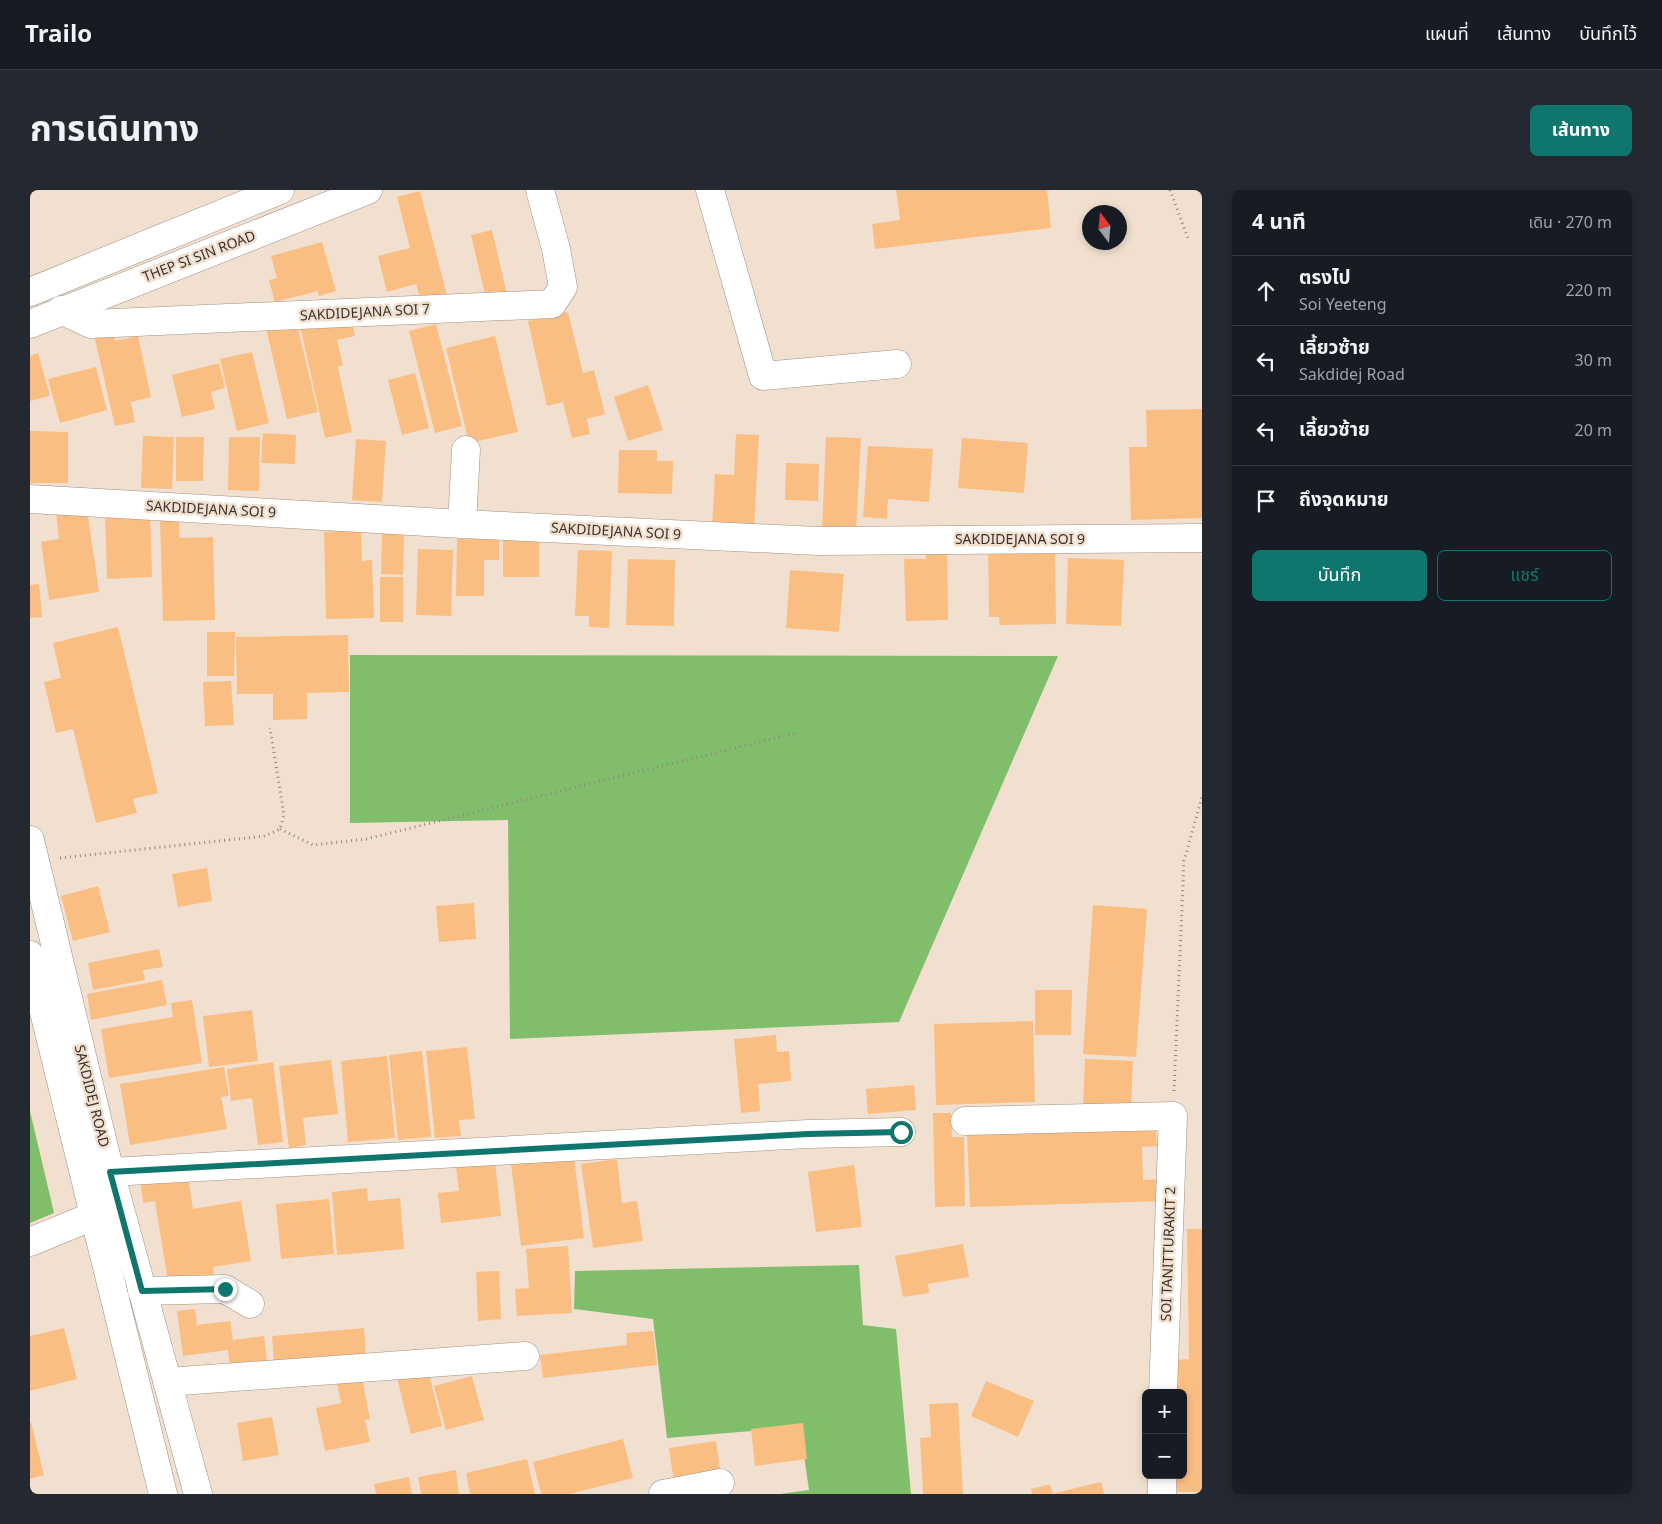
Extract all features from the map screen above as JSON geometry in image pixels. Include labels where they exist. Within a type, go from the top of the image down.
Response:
[{"type":"street","points":[[30,292],[280,190]]},
{"type":"street","name":"THEP SI SIN ROAD","points":[[30,324],[61,310],[368,190]]},
{"type":"street","name":"SAKDIDEJANA SOI 7","points":[[61,310],[91,324],[552,304],[563,287],[556,249],[540,190]]},
{"type":"street","points":[[710,190],[763,376],[897,364]]},
{"type":"street","points":[[462,524],[466,450]]},
{"type":"street","name":"SAKDIDEJANA SOI 9","points":[[30,499],[462,524],[818,541],[1202,538]]},
{"type":"street","name":"SAKDIDEJ ROAD","points":[[32,850],[110,1172],[198,1494]]},
{"type":"street","name":"SAKDIDEJ ROAD","points":[[30,955],[163,1494]]},
{"type":"street","points":[[965,1121],[1173,1116]]},
{"type":"street","name":"SOI TANITTURAKIT 2","points":[[1163,1389],[1173,1116]]},
{"type":"street","points":[[110,1172],[808,1134],[901,1132]]},
{"type":"street","points":[[30,1242],[93,1216]]},
{"type":"street","points":[[142,1291],[225,1289],[250,1304]]},
{"type":"street","points":[[167,1382],[525,1356]]},
{"type":"street","points":[[1162,1479],[1162,1494]]},
{"type":"street","points":[[663,1494],[720,1483]]},
{"type":"path","points":[[1170,190],[1189,241]]},
{"type":"path","points":[[32,850],[265,836],[280,829],[284,815],[270,728]]},
{"type":"path","points":[[280,829],[313,845],[366,839],[796,733]]},
{"type":"path","points":[[1173,1116],[1184,862],[1202,797]]},
{"type":"green space","points":[[350,655],[1058,656],[899,1022],[510,1039],[508,820],[350,823]]},
{"type":"green space","points":[[30,1111],[54,1213],[30,1223]]},
{"type":"green space","points":[[859,1265],[863,1325],[896,1329],[911,1494],[780,1494],[809,1490],[800,1427],[667,1438],[653,1319],[574,1309],[575,1271]]},
{"type":"building","points":[[896,190],[1047,190],[1051,228],[875,249],[872,224],[900,220]]},
{"type":"building","points":[[420,191],[447,295],[421,301],[416,284],[387,292],[378,256],[410,248],[397,197]]},
{"type":"building","points":[[492,230],[507,294],[486,299],[471,235]]},
{"type":"building","points":[[322,242],[336,291],[319,296],[318,291],[275,302],[269,280],[277,278],[271,256]]},
{"type":"building","points":[[568,312],[583,373],[594,370],[605,414],[587,419],[590,434],[572,438],[563,402],[547,406],[528,321]]},
{"type":"building","points":[[350,315],[355,336],[337,340],[343,365],[338,367],[352,432],[325,438],[300,326]]},
{"type":"building","points":[[296,321],[318,412],[287,419],[266,328]]},
{"type":"building","points":[[436,324],[462,426],[435,433],[409,331]]},
{"type":"building","points":[[113,331],[115,341],[138,336],[151,397],[131,402],[135,422],[115,426],[94,335]]},
{"type":"building","points":[[495,336],[518,432],[469,443],[446,348]]},
{"type":"building","points":[[252,352],[269,423],[237,431],[220,359]]},
{"type":"building","points":[[38,353],[50,396],[30,401],[30,356]]},
{"type":"building","points":[[219,363],[225,388],[211,392],[215,409],[182,417],[172,375]]},
{"type":"building","points":[[96,367],[107,410],[60,423],[48,379]]},
{"type":"building","points":[[415,373],[429,428],[402,435],[388,380]]},
{"type":"building","points":[[648,385],[663,430],[628,441],[614,397]]},
{"type":"building","points":[[1202,409],[1202,518],[1131,520],[1129,447],[1147,447],[1146,410]]},
{"type":"building","points":[[30,431],[68,432],[68,483],[30,483]]},
{"type":"building","points":[[263,433],[296,435],[295,464],[261,463]]},
{"type":"building","points":[[736,434],[759,435],[754,529],[712,528],[715,474],[734,475]]},
{"type":"building","points":[[143,436],[174,437],[172,489],[141,488]]},
{"type":"building","points":[[176,437],[204,437],[203,481],[176,481]]},
{"type":"building","points":[[229,437],[260,437],[259,491],[228,490]]},
{"type":"building","points":[[826,437],[861,438],[856,532],[822,530]]},
{"type":"building","points":[[962,438],[1028,443],[1024,493],[958,488]]},
{"type":"building","points":[[356,439],[386,441],[382,502],[352,500]]},
{"type":"building","points":[[868,446],[933,449],[929,502],[888,499],[887,519],[863,517]]},
{"type":"building","points":[[619,450],[657,450],[657,461],[673,461],[672,494],[618,493]]},
{"type":"building","points":[[786,463],[819,464],[818,501],[785,500]]},
{"type":"building","points":[[87,509],[99,592],[49,600],[41,542],[59,539],[56,513]]},
{"type":"building","points":[[150,510],[152,577],[107,579],[105,511]]},
{"type":"building","points":[[160,519],[179,519],[179,538],[213,537],[215,620],[163,621]]},
{"type":"building","points":[[340,529],[361,529],[362,561],[372,560],[374,618],[326,619],[324,532],[340,531]]},
{"type":"building","points":[[382,531],[404,531],[403,575],[381,574]]},
{"type":"building","points":[[503,538],[539,538],[539,577],[503,577]]},
{"type":"building","points":[[457,539],[499,539],[499,560],[484,560],[484,596],[456,596]]},
{"type":"building","points":[[947,543],[948,620],[906,621],[904,559],[926,559],[926,544]]},
{"type":"building","points":[[988,545],[1040,545],[1040,553],[1055,553],[1056,624],[1000,625],[999,617],[989,617]]},
{"type":"building","points":[[418,549],[453,550],[451,616],[416,615]]},
{"type":"building","points":[[578,550],[612,551],[609,628],[589,627],[589,616],[575,616]]},
{"type":"building","points":[[1068,558],[1124,560],[1121,626],[1066,624]]},
{"type":"building","points":[[628,559],[675,560],[674,626],[626,625]]},
{"type":"building","points":[[790,570],[844,574],[839,632],[786,628]]},
{"type":"building","points":[[380,577],[403,577],[403,622],[380,622]]},
{"type":"building","points":[[39,584],[42,617],[30,618],[30,585]]},
{"type":"building","points":[[118,627],[158,793],[133,799],[137,813],[96,823],[73,729],[56,733],[44,682],[61,678],[53,643]]},
{"type":"building","points":[[207,632],[235,632],[234,676],[207,676]]},
{"type":"building","points":[[348,635],[349,692],[307,693],[307,719],[273,720],[273,694],[237,694],[236,637]]},
{"type":"building","points":[[231,681],[234,725],[205,726],[203,682]]},
{"type":"building","points":[[207,868],[212,901],[178,907],[172,874]]},
{"type":"building","points":[[98,886],[110,932],[73,941],[61,896]]},
{"type":"building","points":[[474,903],[476,939],[439,942],[436,906]]},
{"type":"building","points":[[1093,905],[1147,909],[1136,1057],[1083,1054]]},
{"type":"building","points":[[159,949],[163,967],[143,970],[145,980],[93,990],[88,963]]},
{"type":"building","points":[[162,980],[167,1005],[91,1020],[87,994]]},
{"type":"building","points":[[1035,990],[1072,990],[1071,1035],[1035,1035]]},
{"type":"building","points":[[192,1000],[202,1063],[109,1078],[101,1029],[173,1017],[171,1003]]},
{"type":"building","points":[[252,1010],[258,1061],[209,1067],[203,1016]]},
{"type":"building","points":[[1033,1021],[1035,1102],[936,1105],[934,1024]]},
{"type":"building","points":[[776,1035],[777,1052],[789,1051],[791,1081],[758,1084],[760,1111],[741,1113],[734,1039]]},
{"type":"building","points":[[467,1047],[475,1119],[459,1120],[461,1136],[435,1138],[426,1051]]},
{"type":"building","points":[[422,1051],[431,1137],[398,1140],[389,1055]]},
{"type":"building","points":[[387,1056],[395,1138],[348,1142],[341,1061]]},
{"type":"building","points":[[1085,1059],[1133,1061],[1131,1108],[1083,1106]]},
{"type":"building","points":[[331,1060],[338,1114],[303,1118],[306,1145],[289,1148],[279,1066]]},
{"type":"building","points":[[273,1062],[283,1142],[258,1145],[252,1098],[231,1101],[227,1069]]},
{"type":"building","points":[[224,1067],[229,1096],[221,1097],[227,1129],[130,1145],[120,1084]]},
{"type":"building","points":[[914,1085],[916,1110],[868,1114],[866,1089]]},
{"type":"building","points":[[933,1113],[951,1113],[952,1137],[964,1137],[965,1206],[935,1207]]},
{"type":"building","points":[[1156,1128],[1157,1146],[1142,1147],[1143,1180],[1166,1179],[1166,1201],[970,1207],[967,1133]]},
{"type":"building","points":[[574,1157],[584,1238],[521,1246],[511,1164]]},
{"type":"building","points":[[617,1159],[622,1203],[637,1201],[643,1241],[593,1248],[581,1164]]},
{"type":"building","points":[[495,1162],[501,1216],[441,1223],[438,1193],[459,1191],[456,1166]]},
{"type":"building","points":[[854,1165],[862,1227],[816,1232],[808,1172]]},
{"type":"building","points":[[188,1178],[193,1209],[241,1201],[251,1261],[213,1267],[214,1275],[168,1282],[155,1201],[143,1203],[141,1185]]},
{"type":"building","points":[[367,1188],[368,1201],[400,1198],[404,1249],[337,1255],[332,1192]]},
{"type":"building","points":[[329,1199],[334,1254],[281,1259],[276,1204]]},
{"type":"building","points":[[1187,1229],[1202,1229],[1202,1492],[1177,1492],[1177,1479],[1187,1479],[1187,1389],[1175,1389],[1175,1360],[1189,1359]]},
{"type":"building","points":[[963,1244],[969,1277],[928,1284],[929,1293],[903,1297],[895,1256]]},
{"type":"building","points":[[568,1246],[572,1313],[517,1316],[515,1289],[529,1288],[526,1249]]},
{"type":"building","points":[[499,1271],[501,1319],[478,1321],[476,1272]]},
{"type":"building","points":[[195,1309],[197,1325],[230,1321],[233,1340],[264,1336],[267,1362],[230,1367],[228,1350],[183,1356],[177,1311]]},
{"type":"building","points":[[64,1328],[77,1379],[30,1391],[30,1336]]},
{"type":"building","points":[[364,1328],[366,1354],[274,1362],[272,1336]]},
{"type":"building","points":[[653,1331],[657,1365],[543,1378],[540,1355],[627,1345],[626,1333]]},
{"type":"building","points":[[427,1366],[442,1426],[411,1434],[396,1374]]},
{"type":"building","points":[[472,1376],[484,1420],[446,1430],[434,1386]]},
{"type":"building","points":[[362,1378],[370,1419],[365,1420],[370,1442],[325,1451],[316,1408],[341,1403],[337,1383]]},
{"type":"building","points":[[986,1381],[1034,1401],[1018,1437],[971,1416]]},
{"type":"building","points":[[958,1403],[963,1494],[923,1494],[920,1438],[931,1437],[929,1404]]},
{"type":"building","points":[[272,1417],[279,1455],[243,1461],[237,1423]]},
{"type":"building","points":[[30,1423],[44,1475],[30,1479]]},
{"type":"building","points":[[803,1423],[807,1459],[755,1466],[751,1429]]},
{"type":"building","points":[[623,1439],[633,1478],[570,1494],[541,1494],[533,1462]]},
{"type":"building","points":[[716,1441],[721,1476],[674,1483],[669,1448]]},
{"type":"building","points":[[527,1459],[535,1494],[470,1494],[466,1473]]},
{"type":"building","points":[[456,1470],[459,1494],[421,1494],[418,1477]]},
{"type":"building","points":[[409,1477],[412,1494],[376,1494],[374,1484]]},
{"type":"building","points":[[1101,1482],[1104,1494],[1055,1494],[1055,1493]]},
{"type":"building","points":[[1050,1484],[1053,1494],[1032,1494],[1031,1489]]},
{"type":"route","points":[[225,1289],[142,1291],[110,1172],[808,1134],[901,1132]]}]
